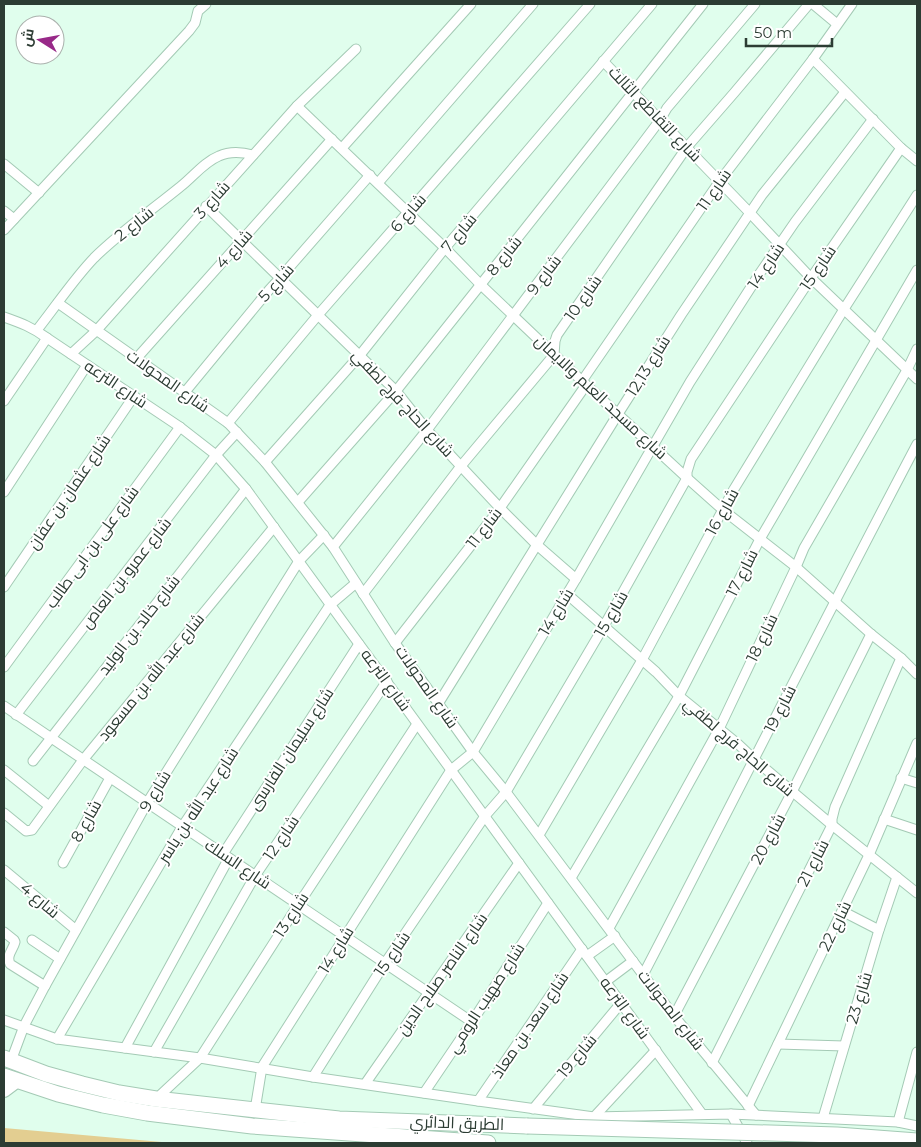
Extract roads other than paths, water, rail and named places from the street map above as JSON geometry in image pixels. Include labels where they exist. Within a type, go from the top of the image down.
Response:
[{"type":"main road","name":"الطريق الدائري","points":[[7,1059],[46,1074],[119,1093],[156,1099],[339,1119],[838,1135],[917,1141]]},
{"type":"main road","name":"الطريق الدائري","points":[[8,1082],[76,1099],[147,1113],[252,1126],[488,1143]]},
{"type":"main road","points":[[316,1130],[347,1143]]},
{"type":"street","points":[[4,230],[189,31],[195,23],[198,11],[206,4]]},
{"type":"street","points":[[342,148],[471,4]]},
{"type":"street","points":[[378,183],[533,4]]},
{"type":"street","name":"شارع 6","points":[[228,422],[318,315],[590,4]]},
{"type":"street","name":"شارع 7","points":[[265,462],[360,355],[445,248],[652,4]]},
{"type":"street","name":"شارع 8","points":[[298,502],[396,391],[703,4]]},
{"type":"street","name":"شارع 9","points":[[333,547],[427,430],[660,120],[667,108],[755,4]]},
{"type":"street","points":[[811,4],[837,24]]},
{"type":"street","name":"شارع 10","points":[[363,594],[461,466],[554,355],[555,341],[558,335],[687,147],[811,4]]},
{"type":"street","name":"شارع 11","points":[[395,643],[500,508],[719,182],[813,59],[852,4]]},
{"type":"street","name":"شارع 3","points":[[71,354],[96,330],[297,106],[356,50]]},
{"type":"street","points":[[813,59],[901,148],[917,161]]},
{"type":"street","name":"شارع التقاطع الثالث","points":[[604,61],[811,278],[917,379]]},
{"type":"street","name":"شارع 12,13","points":[[438,704],[681,315],[762,195],[845,92]]},
{"type":"street","name":"شارع مسجد العلم والايمان","points":[[297,106],[554,355],[653,447],[723,510],[835,600],[917,674]]},
{"type":"street","name":"شارع 14","points":[[255,1110],[262,1068],[452,770],[473,752],[690,382],[760,273],[801,214],[873,119]]},
{"type":"street","name":"شارع 4","points":[[136,359],[332,139]]},
{"type":"street","name":"شارع 15","points":[[313,1077],[385,963],[484,816],[506,792],[604,626],[687,478],[691,459],[811,278],[901,148]]},
{"type":"street","name":"شارع 2","points":[[37,330],[95,257],[210,161],[220,155],[231,152],[253,155]]},
{"type":"street","points":[[4,164],[38,193]]},
{"type":"street","name":"شارع 5","points":[[184,392],[268,290],[370,176]]},
{"type":"street","name":"شارع 16","points":[[538,835],[642,660],[734,489],[844,309],[917,195]]},
{"type":"street","name":"شارع الحاج فرج لطفي","points":[[206,206],[396,391],[427,430],[500,508],[576,578]]},
{"type":"street","points":[[4,211],[14,219]]},
{"type":"street","name":"شارع 17","points":[[571,878],[679,696],[760,539],[917,270]]},
{"type":"street","name":"شارع المحولات","points":[[58,303],[228,422],[265,462],[333,547],[395,643],[473,752],[506,792],[674,1016],[756,1115]]},
{"type":"street","name":"شارع الترعه","points":[[4,317],[26,324],[37,330],[180,427],[216,456],[246,489],[702,1114]]},
{"type":"street","points":[[4,401],[47,338]]},
{"type":"street","name":"شارع 18","points":[[609,928],[719,728],[804,548],[907,370],[917,349]]},
{"type":"street","points":[[4,492],[87,365]]},
{"type":"street","name":"شارع عثمان بن عفان","points":[[4,587],[134,396]]},
{"type":"street","name":"شارع على بن ابى طالب","points":[[4,667],[180,427]]},
{"type":"street","name":"شارع عمرو بن العاص","points":[[16,715],[216,456],[237,432]]},
{"type":"street","name":"شارع 19","points":[[643,975],[917,444]]},
{"type":"street","name":"شارع خالد بن الوليد","points":[[33,761],[246,489]]},
{"type":"street","name":"شارع عبد الله بن مسعود","points":[[4,813],[26,831],[32,830],[83,760],[274,527]]},
{"type":"street","name":"شارع 9","points":[[7,1059],[44,986],[147,803],[299,561],[324,535]]},
{"type":"street","name":"شارع عبد الله بن ياسر","points":[[57,1039],[182,827],[330,605],[356,583]]},
{"type":"street","name":"شارع الحاج فرج لطفي","points":[[567,594],[656,672],[679,696],[719,728],[792,792],[917,893]]},
{"type":"street","name":"شارع 20","points":[[674,1016],[792,792],[872,634]]},
{"type":"street","name":"شارع سليمان الفارسى","points":[[125,1048],[226,856],[359,644]]},
{"type":"street","name":"شارع 21","points":[[712,1063],[832,825],[833,813],[901,658]]},
{"type":"street","name":"شارع 12","points":[[154,1052],[255,876],[386,681]]},
{"type":"street","name":"شارع السلك","points":[[4,706],[472,1022]]},
{"type":"street","name":"شارع 13","points":[[156,1099],[200,1058],[417,724]]},
{"type":"street","name":"شارع 22","points":[[748,1106],[869,855],[917,743]]},
{"type":"street","points":[[4,770],[49,806]]},
{"type":"street","name":"شارع 8","points":[[63,863],[110,778]]},
{"type":"street","points":[[901,778],[917,783]]},
{"type":"street","points":[[884,819],[917,830]]},
{"type":"street","name":"شارع الناصر صلاح الدين","points":[[365,1084],[519,863]]},
{"type":"street","name":"شارع 4","points":[[4,870],[76,930]]},
{"type":"street","name":"شارع 23","points":[[823,1118],[896,877]]},
{"type":"street","name":"شارع صهيب الرومي","points":[[424,1093],[548,903]]},
{"type":"street","points":[[842,912],[879,930]]},
{"type":"street","points":[[4,932],[15,942],[9,955],[8,960],[10,964],[44,986]]},
{"type":"street","points":[[584,953],[615,936]]},
{"type":"street","points":[[32,940],[60,959]]},
{"type":"street","name":"شارع سعد بن معاذ","points":[[478,1102],[584,953]]},
{"type":"street","points":[[606,982],[633,961]]},
{"type":"street","name":"شارع 19","points":[[533,1110],[621,1003]]},
{"type":"street","points":[[4,1020],[57,1039],[200,1058],[533,1110],[594,1117],[731,1114],[898,1122],[917,1126]]},
{"type":"street","points":[[778,1044],[844,1046]]},
{"type":"street","points":[[594,1117],[656,1050]]},
{"type":"street","points":[[898,1122],[917,1052]]},
{"type":"street","points":[[731,1114],[748,1143]]}]
